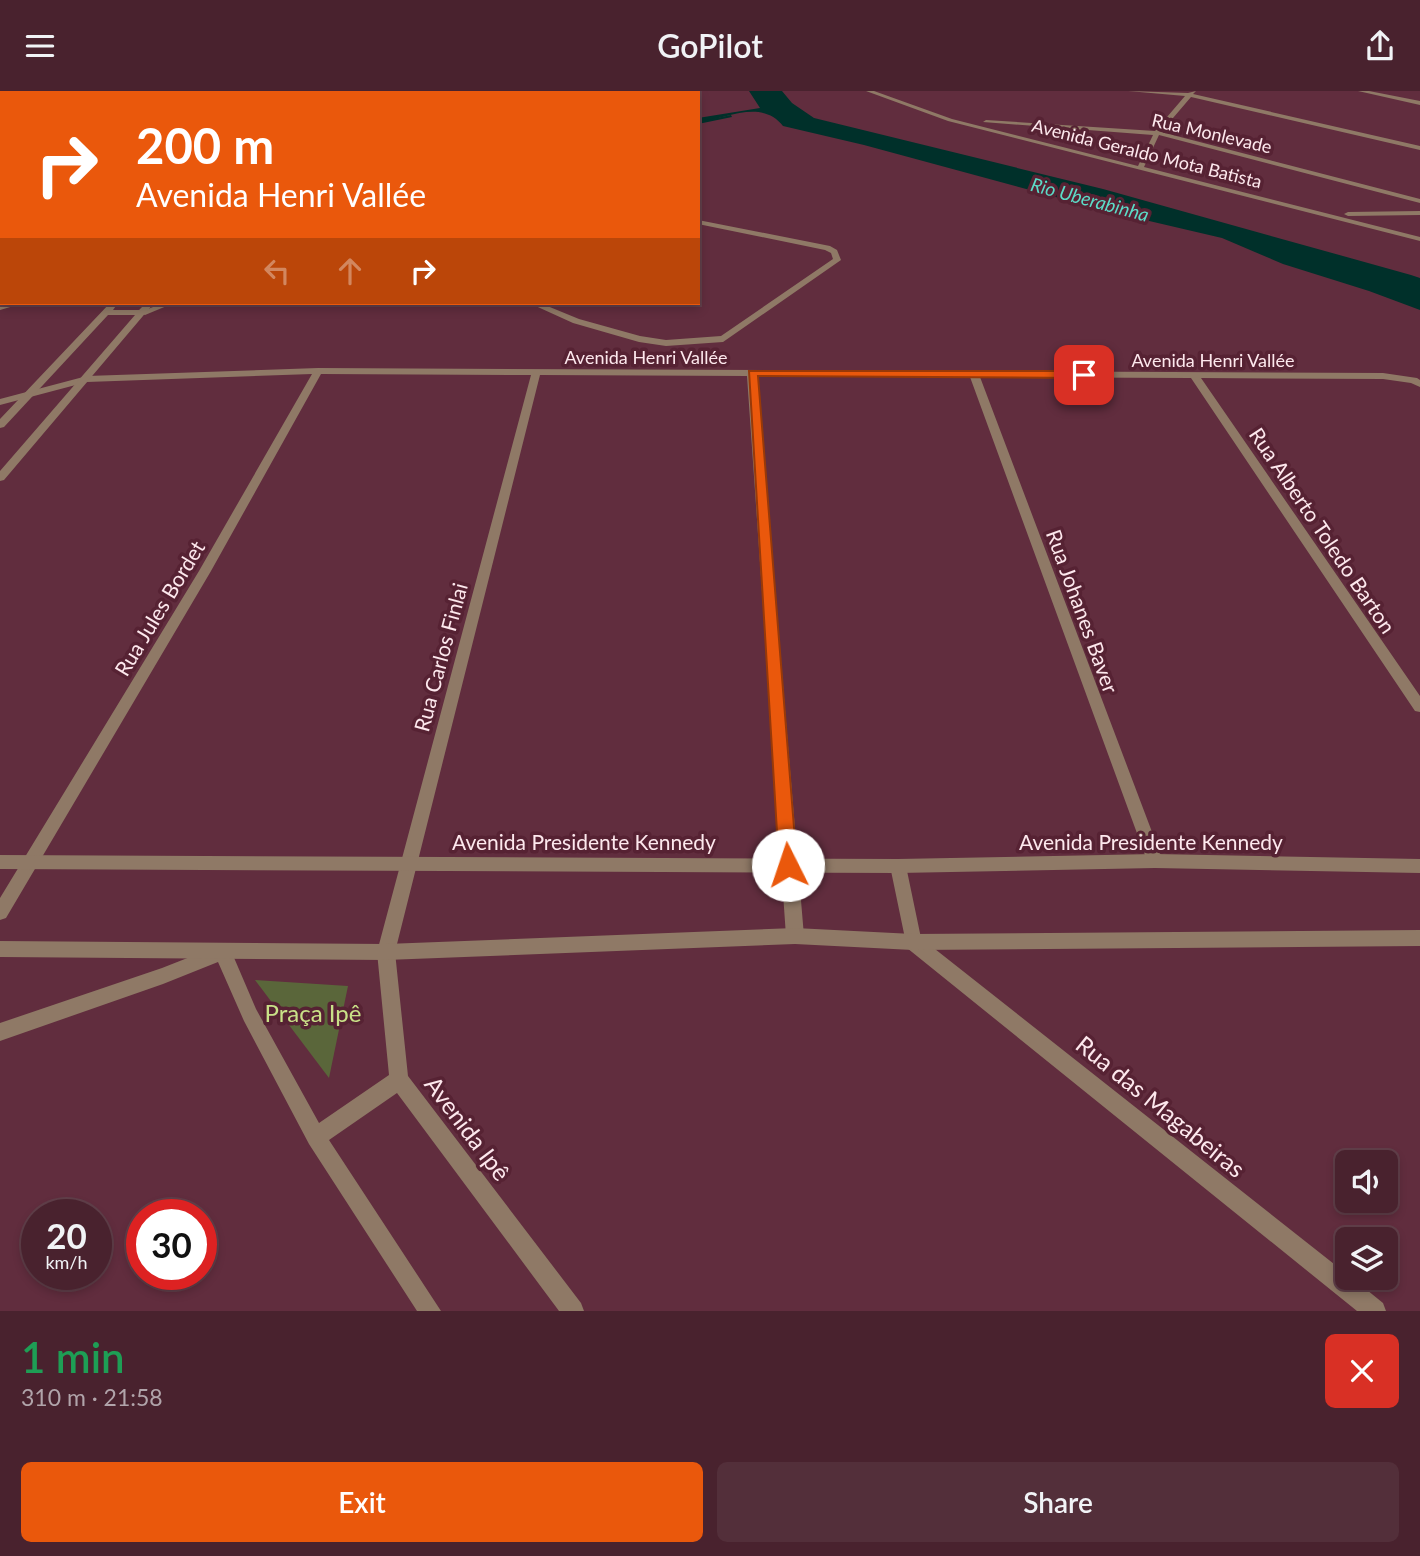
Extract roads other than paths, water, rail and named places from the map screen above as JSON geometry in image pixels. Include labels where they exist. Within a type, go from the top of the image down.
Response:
[{"type":"street","name":"Avenida Geraldo Mota Batista","points":[[869,91],[950,120],[1420,239]]},
{"type":"street","points":[[1131,91],[1191,93],[1420,148]]},
{"type":"street","points":[[1361,91],[1420,103]]},
{"type":"street","points":[[1140,168],[1157,133],[1191,93]]},
{"type":"street","name":"Rua Monlevade","points":[[950,120],[1157,133],[1420,201]]},
{"type":"street","points":[[1328,215],[1420,213]]},
{"type":"street","points":[[538,305],[576,321],[639,339],[666,343],[723,339],[837,260],[834,252],[827,248],[700,222]]},
{"type":"street","points":[[0,425],[112,305]]},
{"type":"street","points":[[0,478],[148,305]]},
{"type":"street","points":[[106,312],[142,313],[164,305]]},
{"type":"street","name":"Avenida Henri Vallée","points":[[0,401],[87,379],[318,371],[1383,376],[1417,382]]},
{"type":"street","name":"Rua Jules Bordet","points":[[0,913],[28,862],[205,571],[318,371]]},
{"type":"street","name":"Rua Carlos Finlai","points":[[386,952],[536,372]]},
{"type":"street","points":[[752,373],[795,936]]},
{"type":"street","name":"Rua Johanes Baver","points":[[974,374],[1155,861]]},
{"type":"street","name":"Rua Alberto Toledo Barton","points":[[1194,375],[1420,707]]},
{"type":"street","name":"Avenida Presidente Kennedy","points":[[0,862],[898,866],[1155,861],[1420,866]]},
{"type":"street","points":[[898,866],[913,942]]},
{"type":"street","points":[[0,949],[386,952],[795,936],[913,942],[1420,938]]},
{"type":"street","name":"Rua das Magabeiras","points":[[913,942],[1375,1311]]},
{"type":"street","points":[[0,1032],[163,976],[223,952]]},
{"type":"street","points":[[223,952],[250,1015],[316,1137],[430,1311]]},
{"type":"street","name":"Avenida Ipê","points":[[386,952],[399,1080],[573,1311]]},
{"type":"street","points":[[316,1137],[399,1080]]},
{"type":"water","name":"Rio Uberabinha","points":[[749,91],[782,91],[792,103],[814,118],[1103,189],[1411,275],[1420,278],[1420,310],[1283,264],[1222,238],[1115,213],[864,145],[783,126],[765,113],[744,113],[700,123],[700,118],[760,108]]},
{"type":"waterway","points":[[700,123],[731,116]]},
{"type":"park label","name":"Praça Ipê","points":[[313,1012]]}]
